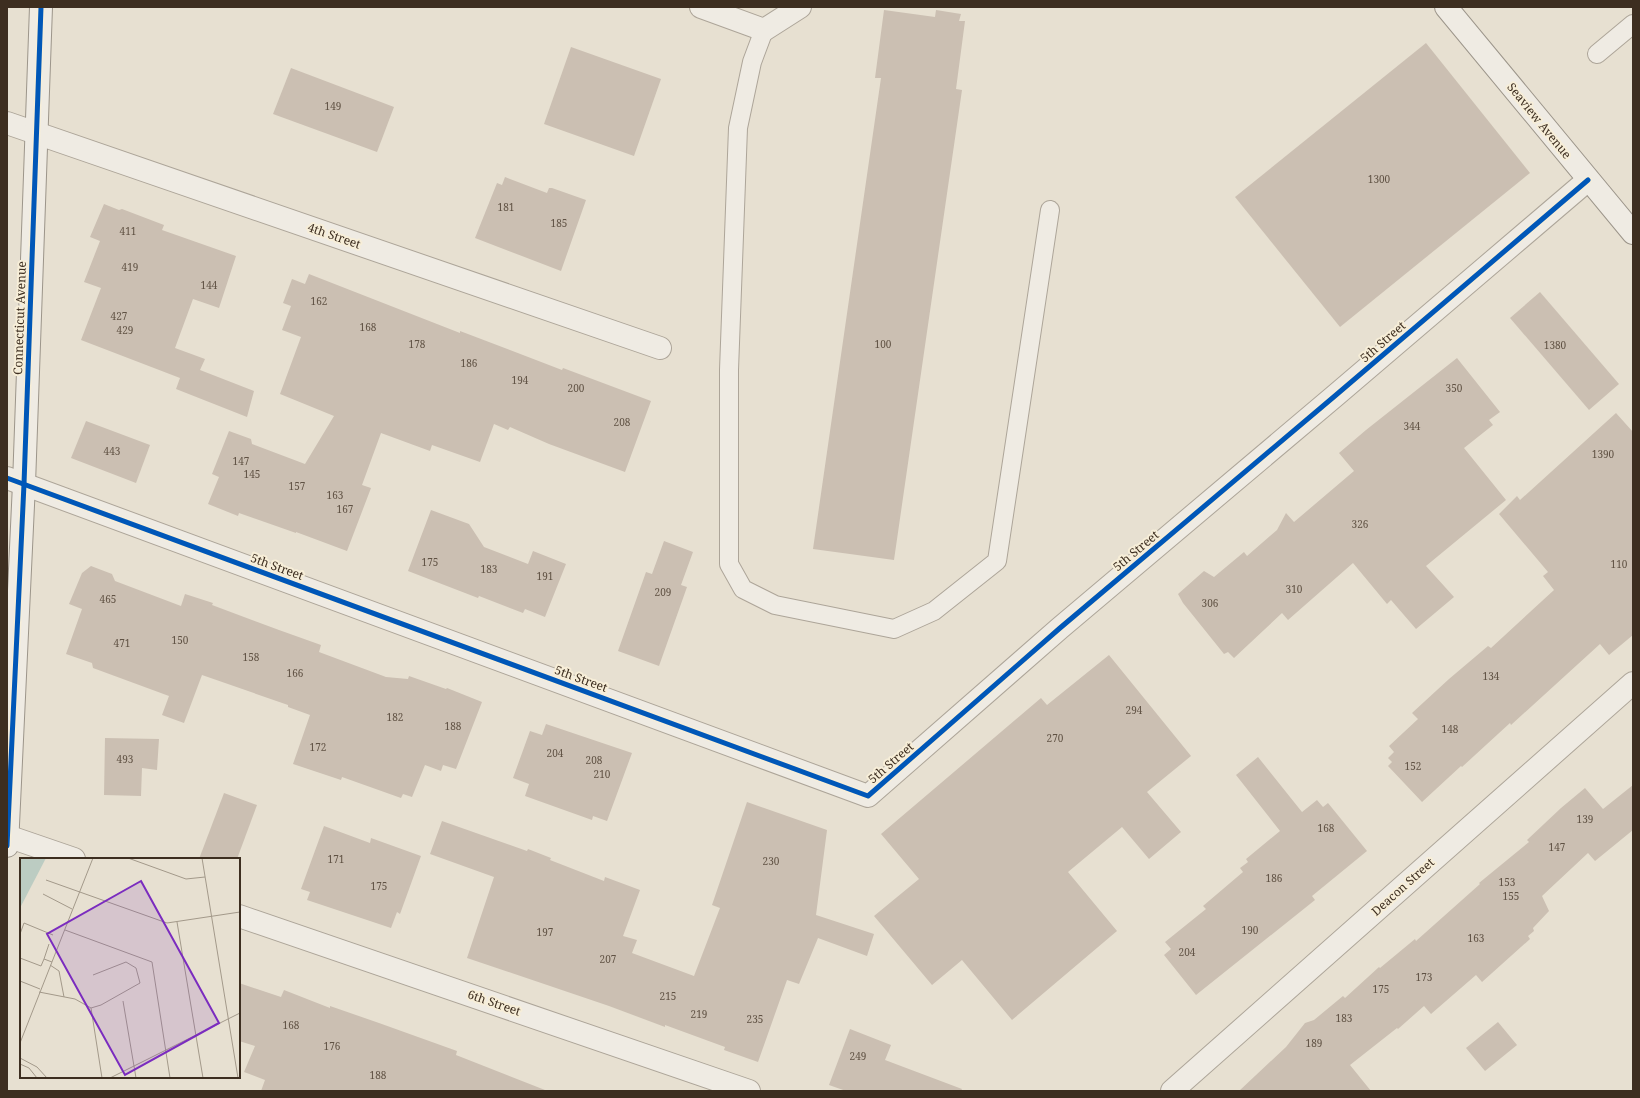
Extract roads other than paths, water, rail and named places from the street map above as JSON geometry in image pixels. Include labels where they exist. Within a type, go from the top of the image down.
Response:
[{"type":"street","name":"Connecticut Avenue","points":[[7,846],[16,481],[36,134],[41,7]]},
{"type":"street","points":[[702,7],[764,30],[800,7]]},
{"type":"street","name":"Seaview Avenue","points":[[1446,7],[1633,233]]},
{"type":"street","name":"4th Street","points":[[7,123],[660,348]]},
{"type":"street","name":"5th Street","points":[[16,481],[868,796],[1060,628],[1588,180]]},
{"type":"street","name":"Deacon Street","points":[[1172,1091],[1633,683]]},
{"type":"street","points":[[7,836],[71,858]]},
{"type":"street","name":"6th Street","points":[[240,916],[749,1091]]},
{"type":"lane","points":[[1597,54],[1633,24]]},
{"type":"lane","points":[[764,30],[752,62],[738,128],[730,370],[729,564],[743,589],[774,605],[894,629],[934,611],[997,561],[1050,210]]}]
